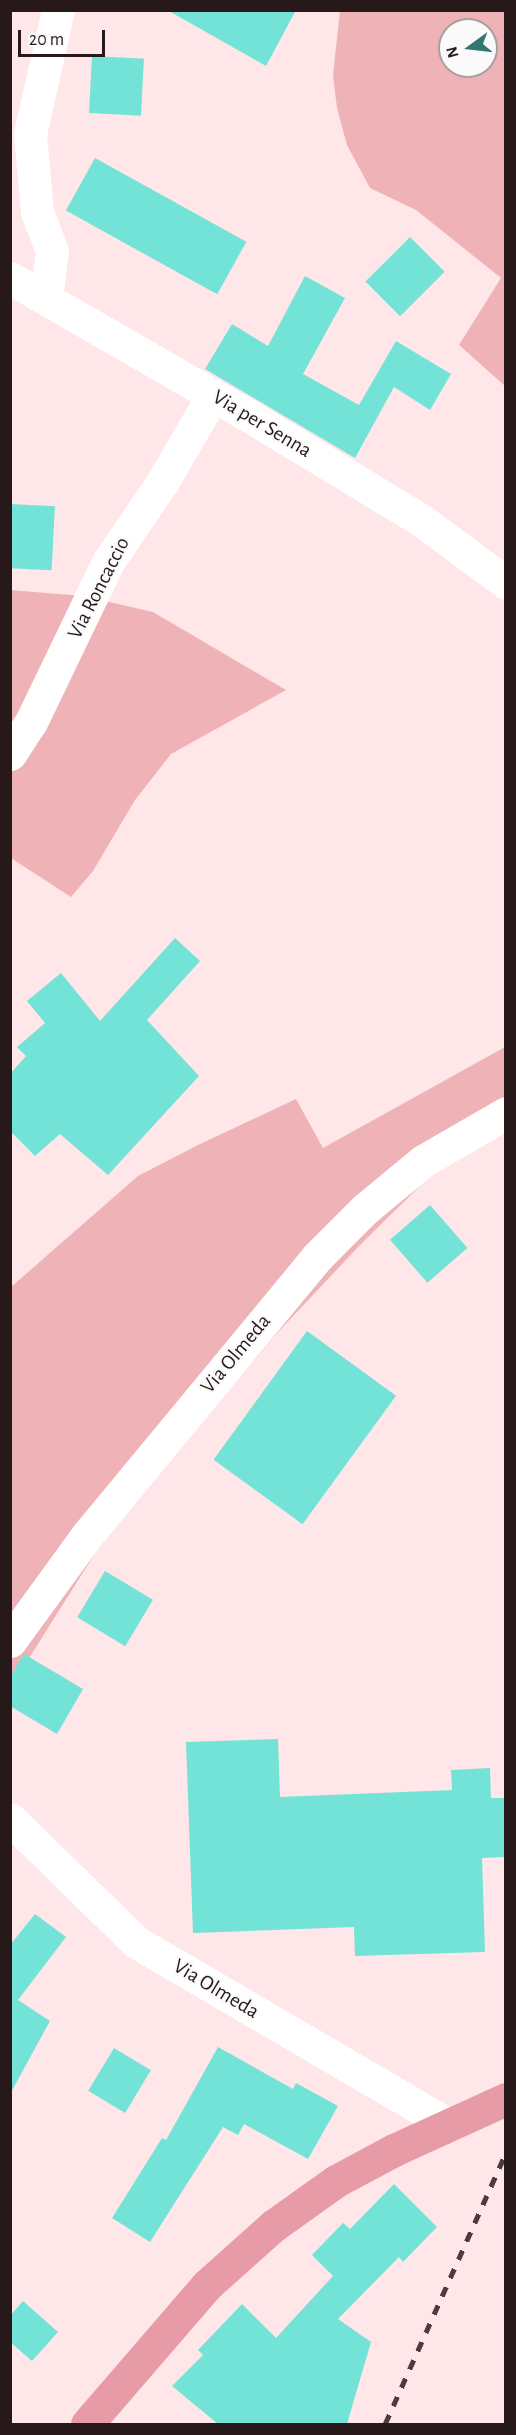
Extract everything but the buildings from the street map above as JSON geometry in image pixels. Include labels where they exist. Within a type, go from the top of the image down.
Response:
[{"type":"main road","points":[[87,2424],[207,2285],[273,2226],[336,2181],[491,2104]]},
{"type":"street","points":[[46,297],[52,251],[37,212],[30,134],[58,10]]},
{"type":"street","name":"Via per Senna","points":[[10,278],[213,395],[421,520],[506,583]]},
{"type":"street","name":"Via Roncaccio","points":[[10,754],[31,722],[108,562],[163,481],[213,395]]},
{"type":"street","name":"Via Olmeda","points":[[10,1641],[88,1534],[317,1257],[365,1209],[423,1161],[506,1113]]},
{"type":"street","name":"Via Olmeda","points":[[10,1819],[136,1942],[447,2124]]},
{"type":"shaded area","points":[[340,11],[505,11],[505,386],[459,345],[501,278],[416,210],[370,188],[347,145],[337,108],[333,75]]},
{"type":"shaded area","points":[[10,590],[83,596],[153,612],[286,690],[171,754],[135,800],[93,871],[71,897],[11,858]]},
{"type":"shaded area","points":[[505,1047],[505,1118],[493,1125],[426,1180],[362,1243],[277,1333],[104,1539],[26,1663],[11,1700],[11,1287],[138,1176],[198,1145],[296,1099],[323,1148]]},
{"type":"railway","points":[[385,2424],[506,2152]]}]
